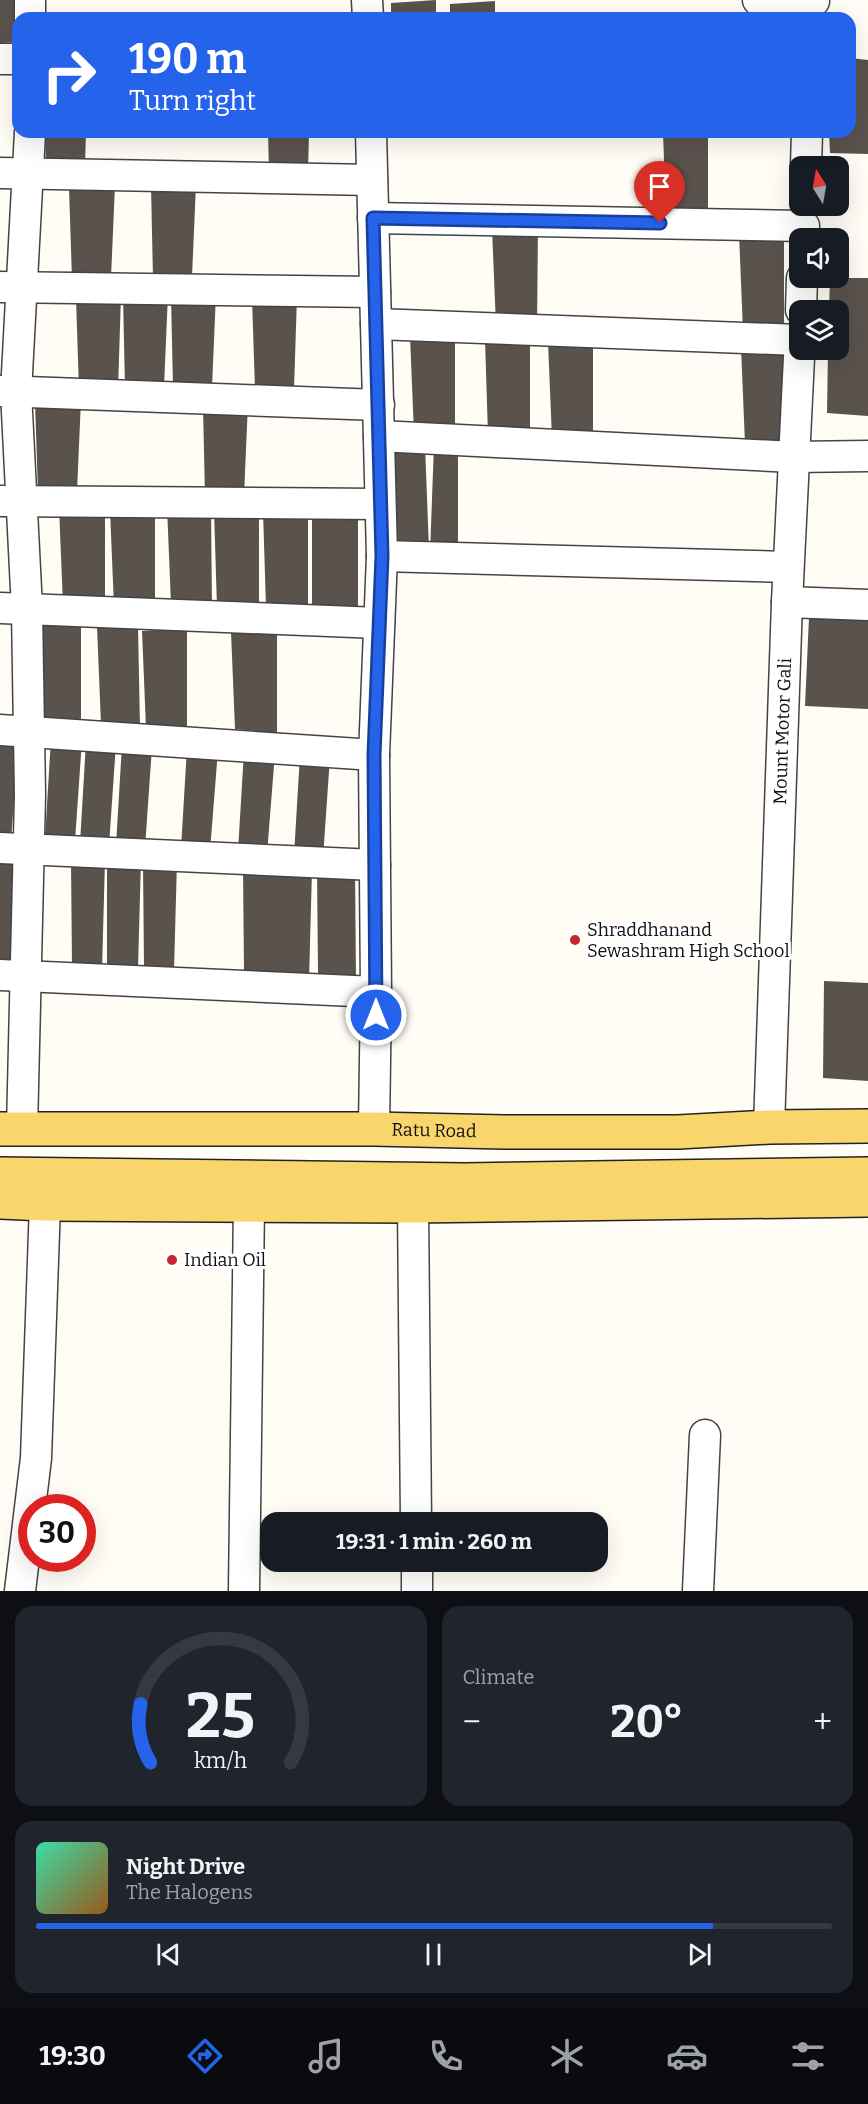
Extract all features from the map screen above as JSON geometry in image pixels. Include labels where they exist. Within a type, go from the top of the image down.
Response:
[{"type":"main road","name":"Ratu Road","points":[[7,1134],[374,1129],[678,1132],[769,1127],[868,1126]]},
{"type":"main road","points":[[7,1134],[465,1152],[868,1147]]},
{"type":"main road","points":[[0,1174],[465,1180],[868,1174]]},
{"type":"main road","points":[[0,1202],[413,1206],[868,1200]]},
{"type":"street","points":[[758,0],[814,6]]},
{"type":"street","points":[[7,1134],[14,849],[29,731],[14,609],[8,392],[14,174],[28,138]]},
{"type":"street","points":[[371,138],[382,556],[374,755],[376,992],[374,1129]]},
{"type":"street","points":[[806,156],[807,138]]},
{"type":"street","points":[[14,174],[372,180]]},
{"type":"street","points":[[373,218],[804,223]]},
{"type":"street","points":[[11,287],[375,292]]},
{"type":"street","points":[[376,324],[789,338]]},
{"type":"street","name":"Mount Motor Gali","points":[[769,1127],[788,567],[798,360]]},
{"type":"street","points":[[8,392],[379,405]]},
{"type":"street","points":[[379,436],[794,457],[868,456]]},
{"type":"street","points":[[11,501],[380,504]]},
{"type":"street","points":[[382,556],[788,567]]},
{"type":"street","points":[[787,602],[868,604]]},
{"type":"street","points":[[14,609],[379,623]]},
{"type":"street","points":[[0,730],[374,755]]},
{"type":"street","points":[[14,849],[375,865]]},
{"type":"street","points":[[12,975],[376,992]]},
{"type":"street","points":[[20,1591],[36,1458],[45,1204]]},
{"type":"street","points":[[244,1591],[249,1204]]},
{"type":"street","points":[[413,1206],[416,1512]]},
{"type":"street","points":[[699,1591],[705,1435]]},
{"type":"street","points":[[417,1572],[417,1591]]},
{"type":"building","points":[[0,0],[21,0],[19,12],[12,12],[12,42],[0,43]]},
{"type":"building","points":[[436,0],[436,12],[391,12],[391,3]]},
{"type":"building","points":[[495,1],[495,12],[450,12],[450,4]]},
{"type":"building","points":[[856,59],[868,60],[868,154],[830,153],[829,138],[856,138]]},
{"type":"building","points":[[45,138],[86,138],[85,166],[46,167]]},
{"type":"building","points":[[268,138],[309,138],[308,171],[269,172]]},
{"type":"building","points":[[663,138],[708,138],[708,221],[666,217]]},
{"type":"building","points":[[196,184],[192,277],[153,278],[151,186]]},
{"type":"building","points":[[115,185],[111,278],[72,279],[69,188]]},
{"type":"building","points":[[538,226],[537,330],[496,326],[492,229]]},
{"type":"building","points":[[784,231],[784,335],[743,331],[739,234]]},
{"type":"building","points":[[849,278],[868,278],[868,416],[827,413],[828,360],[849,360],[849,300],[829,300],[830,288],[849,288]]},
{"type":"building","points":[[168,294],[164,387],[125,388],[123,296]]},
{"type":"building","points":[[216,294],[212,387],[173,388],[171,296]]},
{"type":"building","points":[[121,296],[118,389],[79,390],[76,298]]},
{"type":"building","points":[[297,296],[294,389],[255,390],[252,298]]},
{"type":"building","points":[[455,334],[455,437],[414,434],[410,336]]},
{"type":"building","points":[[530,336],[530,440],[488,436],[485,339]]},
{"type":"building","points":[[593,339],[593,443],[552,439],[548,342]]},
{"type":"building","points":[[786,344],[786,448],[745,444],[741,347]]},
{"type":"building","points":[[81,399],[77,492],[38,493],[35,402]]},
{"type":"building","points":[[248,403],[244,496],[205,497],[203,406]]},
{"type":"building","points":[[390,442],[425,445],[429,550],[387,552]]},
{"type":"building","points":[[434,444],[458,446],[458,550],[430,554]]},
{"type":"building","points":[[105,504],[105,608],[63,605],[59,507]]},
{"type":"building","points":[[155,507],[155,610],[114,607],[110,510]]},
{"type":"building","points":[[167,507],[211,509],[212,608],[171,604]]},
{"type":"building","points":[[259,508],[259,612],[217,608],[214,510]]},
{"type":"building","points":[[308,508],[308,612],[266,608],[263,511]]},
{"type":"building","points":[[312,509],[358,511],[358,615],[312,612]]},
{"type":"building","points":[[809,617],[868,618],[868,709],[805,706]]},
{"type":"building","points":[[81,620],[81,723],[40,720],[36,622]]},
{"type":"building","points":[[138,625],[140,728],[101,724],[97,627]]},
{"type":"building","points":[[187,628],[187,732],[146,728],[142,631]]},
{"type":"building","points":[[277,629],[277,733],[235,729],[231,632]]},
{"type":"building","points":[[51,738],[82,740],[75,841],[45,839]]},
{"type":"building","points":[[0,740],[18,741],[11,842],[0,841]]},
{"type":"building","points":[[86,742],[116,744],[109,845],[80,843]]},
{"type":"building","points":[[122,745],[152,747],[145,848],[116,845]]},
{"type":"building","points":[[187,748],[218,750],[210,851],[181,848]]},
{"type":"building","points":[[244,751],[275,753],[267,854],[238,851]]},
{"type":"building","points":[[300,755],[330,757],[323,858],[294,855]]},
{"type":"building","points":[[141,859],[138,969],[107,966],[107,861]]},
{"type":"building","points":[[105,860],[102,970],[72,966],[71,862]]},
{"type":"building","points":[[17,861],[16,964],[0,962],[0,862]]},
{"type":"building","points":[[177,861],[174,970],[144,967],[143,863]]},
{"type":"building","points":[[243,868],[312,870],[309,980],[244,973]]},
{"type":"building","points":[[317,869],[355,869],[356,981],[318,973]]},
{"type":"building","points":[[824,981],[868,983],[868,1081],[823,1078]]},
{"type":"place","name":"Shraddhanand Sewashram High School","points":[[575,940]]},
{"type":"place","name":"Indian Oil","points":[[172,1260]]},
{"type":"route","points":[[376,1015],[374,755],[382,556],[373,218],[660,223]]}]
